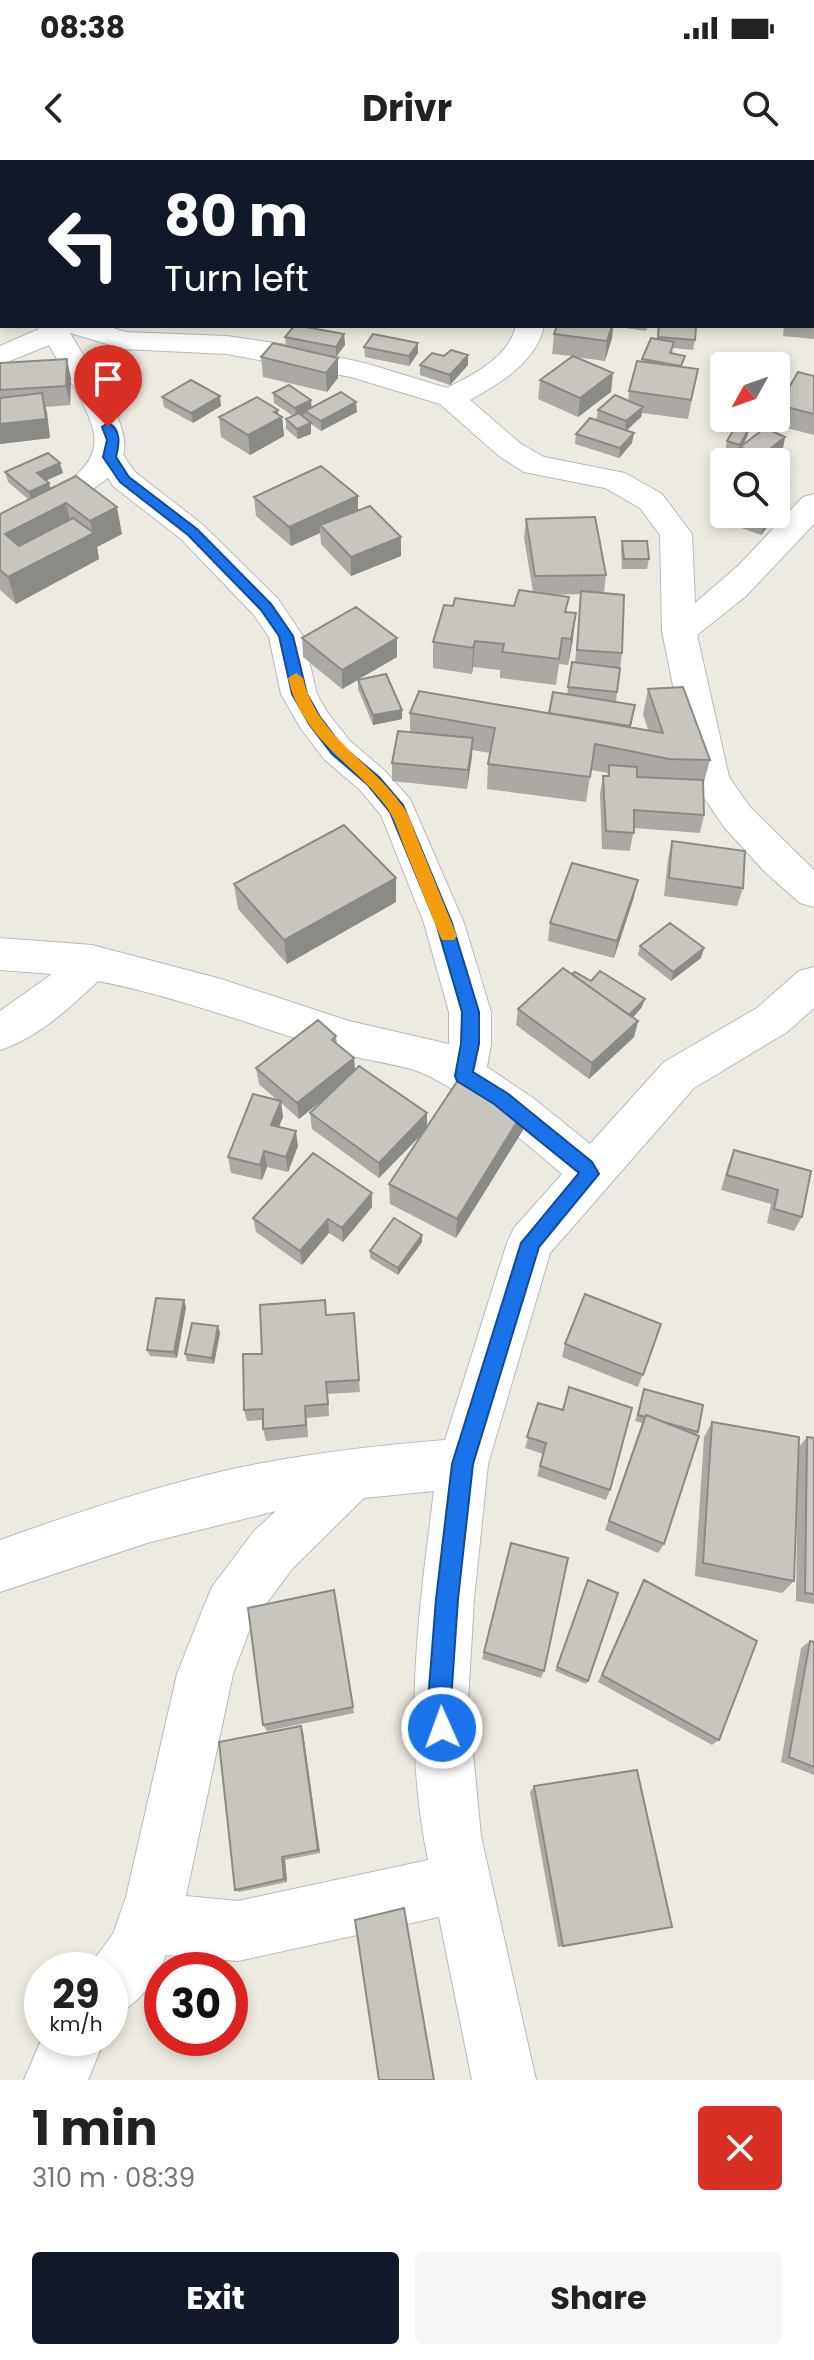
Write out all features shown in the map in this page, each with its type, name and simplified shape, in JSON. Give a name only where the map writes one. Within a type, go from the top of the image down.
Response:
[{"type":"street","points":[[0,527],[93,479],[109,457],[113,440],[61,328]]},
{"type":"street","points":[[0,356],[61,328],[124,340],[240,340],[358,370],[450,398],[510,450],[535,465],[614,480],[651,501],[676,534],[679,631],[711,780],[737,817],[779,862],[814,892]]},
{"type":"street","points":[[240,340],[281,328]]},
{"type":"street","points":[[450,398],[483,381],[513,359],[530,333],[530,328]]},
{"type":"street","points":[[109,457],[124,479],[192,532],[266,607],[286,636],[299,694],[314,720],[337,750],[373,781],[397,809],[444,923],[470,1012],[470,1044],[464,1076]]},
{"type":"street","points":[[679,631],[736,588],[814,504]]},
{"type":"street","points":[[0,954],[42,954],[92,961],[441,1062],[500,1098],[586,1167],[589,1174]]},
{"type":"street","points":[[0,1033],[55,996],[92,961]]},
{"type":"street","points":[[504,2080],[452,1836],[440,1701],[447,1599],[463,1464],[530,1243],[679,1075],[772,1020],[814,983]]},
{"type":"street","points":[[0,1566],[72,1540],[199,1502],[354,1473],[463,1464]]},
{"type":"street","points":[[128,1963],[136,1953],[156,1897],[205,1674],[231,1606],[273,1550],[354,1473]]},
{"type":"street","points":[[147,1923],[238,1931],[461,1883]]},
{"type":"street","points":[[56,2080],[66,2056]]},
{"type":"building","points":[[292,328],[344,334],[336,347],[285,337]]},
{"type":"building","points":[[556,328],[611,328],[607,341],[554,334]]},
{"type":"building","points":[[659,328],[696,328],[695,340],[658,337]]},
{"type":"building","points":[[373,334],[418,343],[409,356],[364,347]]},
{"type":"building","points":[[651,338],[674,342],[670,353],[685,356],[681,366],[642,359]]},
{"type":"building","points":[[273,343],[338,358],[326,373],[261,357]]},
{"type":"building","points":[[451,350],[468,355],[450,375],[420,365],[432,353],[444,356]]},
{"type":"building","points":[[573,356],[613,373],[580,398],[540,380]]},
{"type":"building","points":[[67,359],[66,386],[0,390],[0,363]]},
{"type":"building","points":[[637,361],[698,369],[691,400],[629,391]]},
{"type":"building","points":[[798,372],[814,376],[814,414],[790,408],[790,386]]},
{"type":"building","points":[[191,380],[220,396],[191,413],[162,397]]},
{"type":"building","points":[[289,385],[311,400],[295,408],[273,393]]},
{"type":"building","points":[[341,392],[356,402],[321,421],[305,411]]},
{"type":"building","points":[[42,393],[46,419],[0,424],[0,398]]},
{"type":"building","points":[[615,395],[643,407],[626,421],[598,410]]},
{"type":"building","points":[[257,397],[278,410],[274,412],[282,417],[248,435],[219,417]]},
{"type":"building","points":[[299,413],[311,423],[297,429],[286,419]]},
{"type":"building","points":[[590,418],[634,433],[620,448],[576,434]]},
{"type":"building","points":[[732,432],[747,432],[740,445],[727,441]]},
{"type":"building","points":[[760,432],[774,432],[785,437],[771,448],[740,447]]},
{"type":"building","points":[[48,453],[60,463],[37,473],[49,483],[29,492],[5,472]]},
{"type":"building","points":[[321,466],[358,496],[289,527],[254,497]]},
{"type":"building","points":[[76,476],[117,507],[90,521],[66,503],[5,534],[19,546],[73,518],[94,533],[8,577],[0,570],[0,514]]},
{"type":"building","points":[[370,506],[401,537],[351,557],[320,525]]},
{"type":"building","points":[[595,517],[606,575],[535,576],[526,519]]},
{"type":"building","points":[[622,541],[647,541],[649,559],[624,559]]},
{"type":"building","points":[[519,590],[569,597],[565,612],[576,613],[571,639],[562,638],[559,659],[502,652],[504,644],[475,641],[473,648],[433,642],[444,605],[453,606],[455,598],[514,606]]},
{"type":"building","points":[[581,591],[624,595],[622,653],[577,650]]},
{"type":"building","points":[[356,607],[397,638],[342,670],[302,638]]},
{"type":"building","points":[[572,662],[620,668],[617,692],[568,687]]},
{"type":"building","points":[[386,674],[402,710],[373,715],[358,680]]},
{"type":"building","points":[[683,687],[710,760],[669,759],[595,744],[590,777],[488,764],[495,728],[410,713],[419,691],[663,733],[648,689]]},
{"type":"building","points":[[553,692],[635,705],[630,726],[549,713]]},
{"type":"building","points":[[398,731],[473,738],[468,770],[392,763]]},
{"type":"building","points":[[609,765],[637,767],[637,777],[703,780],[704,815],[634,810],[634,833],[606,831],[603,776],[609,776]]},
{"type":"building","points":[[344,825],[396,878],[284,940],[234,884]]},
{"type":"building","points":[[672,841],[745,851],[743,888],[669,878]]},
{"type":"building","points":[[572,863],[638,880],[617,941],[550,923]]},
{"type":"building","points":[[670,923],[704,948],[673,972],[640,946]]},
{"type":"building","points":[[563,968],[638,1021],[592,1063],[518,1009]]},
{"type":"building","points":[[600,971],[645,999],[629,1015],[572,974],[575,972],[591,981]]},
{"type":"building","points":[[318,1020],[336,1036],[332,1040],[354,1058],[297,1103],[256,1068]]},
{"type":"building","points":[[359,1066],[427,1113],[379,1163],[310,1113]]},
{"type":"building","points":[[460,1077],[525,1109],[457,1219],[389,1184]]},
{"type":"building","points":[[253,1094],[281,1101],[271,1125],[296,1131],[286,1157],[264,1151],[260,1165],[228,1157]]},
{"type":"building","points":[[734,1150],[811,1171],[802,1217],[774,1209],[778,1190],[727,1175]]},
{"type":"building","points":[[313,1153],[372,1193],[342,1228],[328,1219],[300,1251],[253,1218]]},
{"type":"building","points":[[394,1218],[422,1235],[398,1268],[370,1251]]},
{"type":"building","points":[[585,1294],[661,1324],[643,1375],[565,1344]]},
{"type":"building","points":[[156,1298],[184,1300],[174,1352],[147,1350]]},
{"type":"building","points":[[325,1300],[326,1315],[354,1313],[359,1380],[326,1382],[328,1404],[305,1406],[306,1425],[263,1429],[263,1409],[244,1410],[243,1354],[262,1354],[260,1305]]},
{"type":"building","points":[[192,1323],[218,1326],[212,1358],[185,1354]]},
{"type":"building","points":[[569,1387],[632,1408],[610,1490],[540,1466],[546,1443],[527,1437],[538,1403],[563,1410]]},
{"type":"building","points":[[644,1389],[703,1405],[698,1432],[638,1415]]},
{"type":"building","points":[[646,1415],[699,1436],[664,1544],[609,1521]]},
{"type":"building","points":[[712,1422],[799,1437],[794,1581],[703,1563]]},
{"type":"building","points":[[807,1437],[814,1438],[814,1594],[805,1593]]},
{"type":"building","points":[[511,1543],[568,1558],[544,1671],[484,1652]]},
{"type":"building","points":[[588,1580],[618,1593],[588,1681],[557,1667]]},
{"type":"building","points":[[644,1580],[757,1641],[719,1740],[602,1675]]},
{"type":"building","points":[[334,1590],[353,1707],[263,1725],[248,1608]]},
{"type":"building","points":[[810,1641],[814,1642],[814,1767],[789,1757]]},
{"type":"building","points":[[301,1726],[318,1850],[282,1857],[284,1879],[235,1890],[219,1742]]},
{"type":"building","points":[[637,1770],[672,1927],[563,1946],[534,1786]]},
{"type":"building","points":[[404,1908],[434,2080],[379,2080],[355,1920]]},
{"type":"slow traffic","points":[[296,678],[299,694],[337,750],[373,781],[397,809],[448,936]]},
{"type":"route","points":[[108,427],[113,440],[109,457],[124,479],[192,532],[266,607],[286,636],[299,694],[314,720],[337,750],[373,781],[397,809],[457,959],[470,1012],[470,1044],[464,1076],[500,1098],[586,1167],[589,1174],[530,1243],[463,1464],[447,1599],[440,1701],[442,1728]]}]
